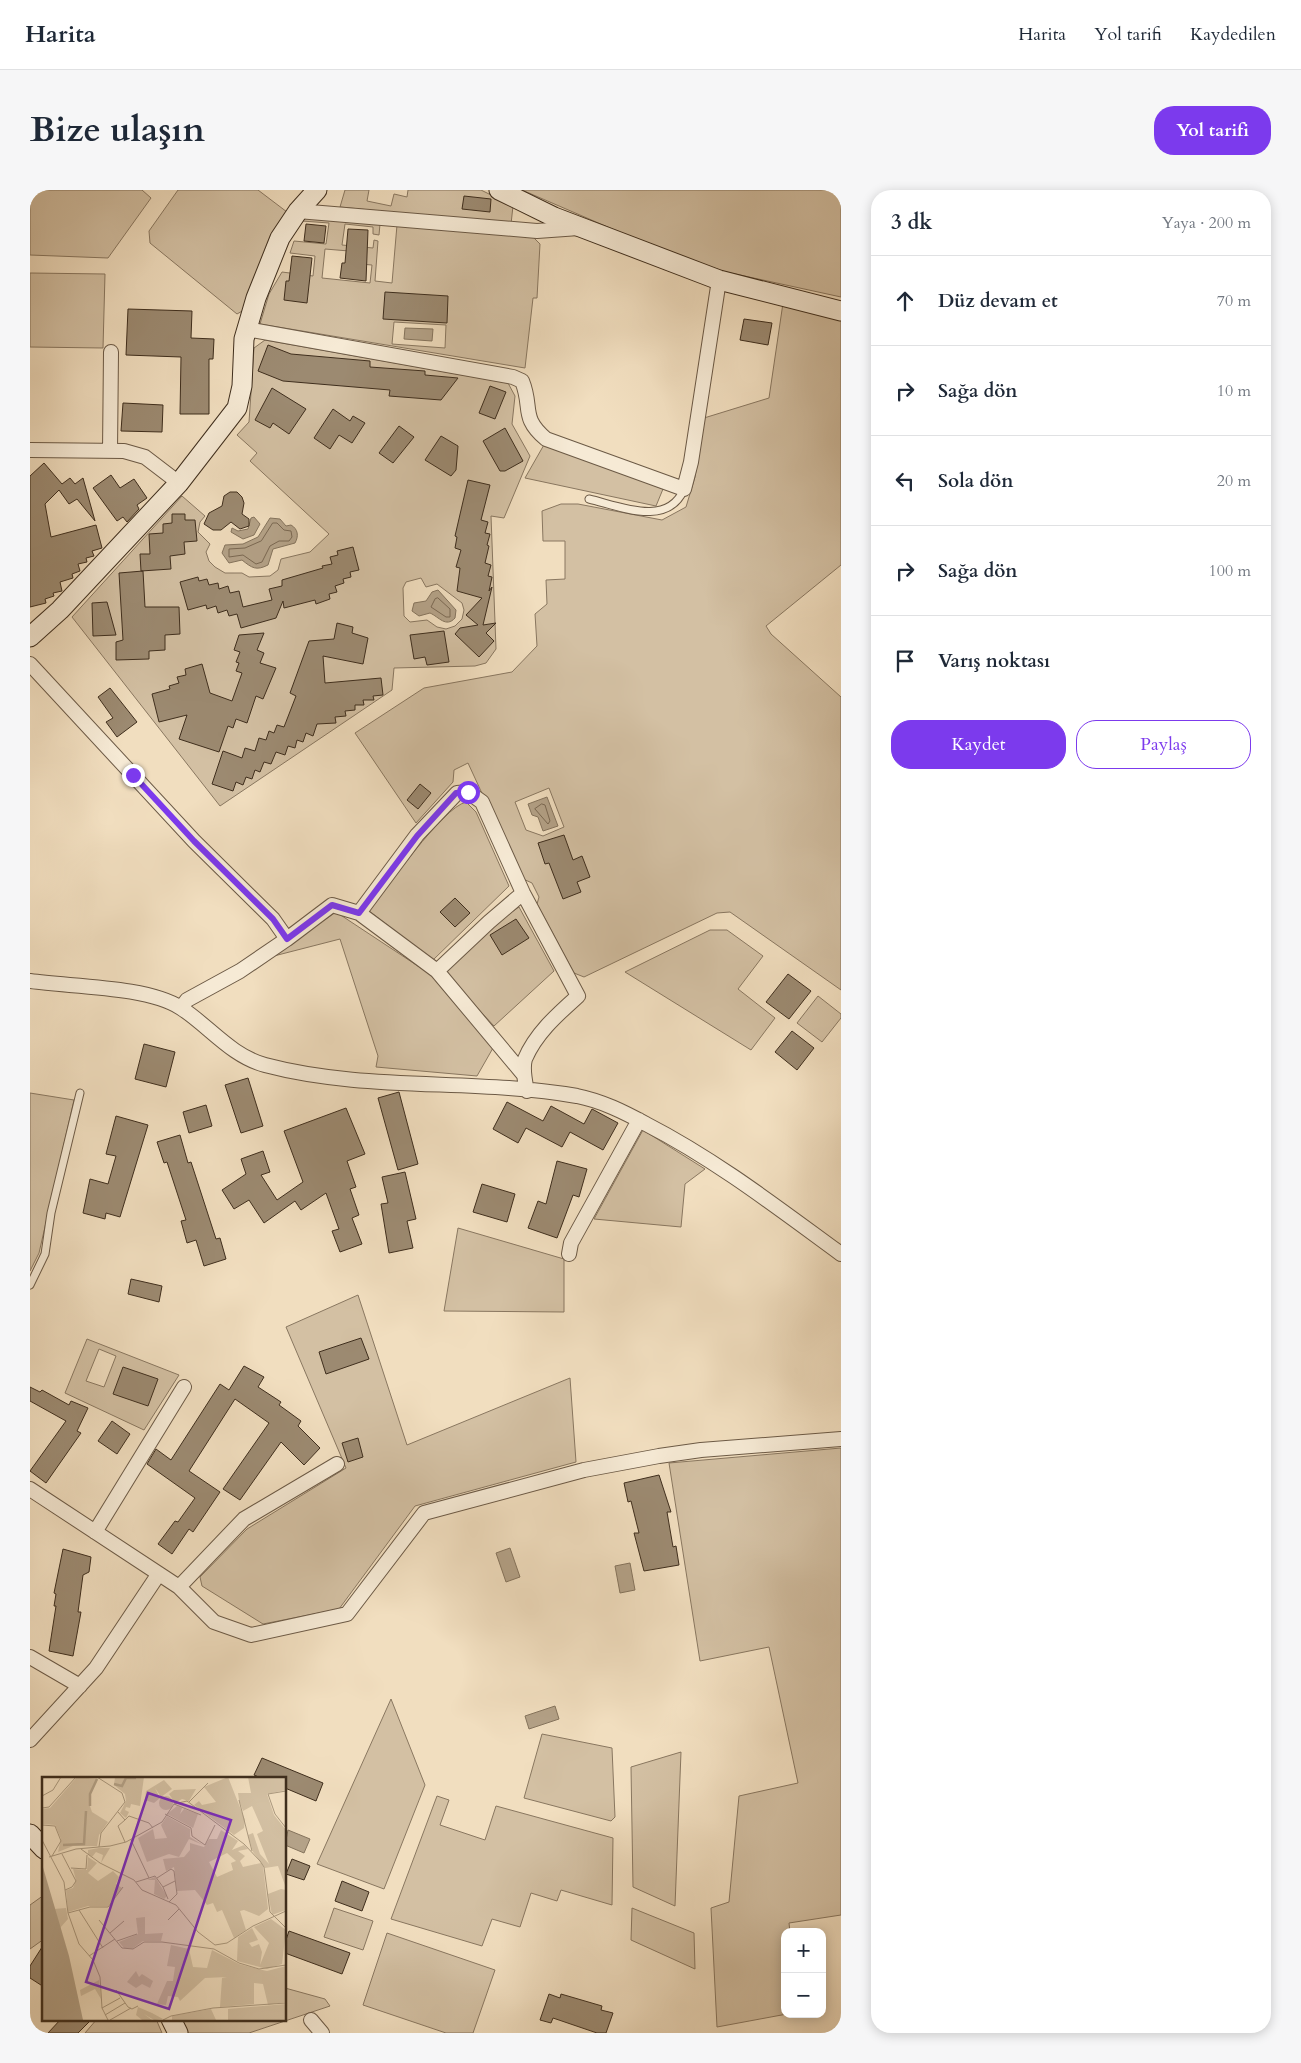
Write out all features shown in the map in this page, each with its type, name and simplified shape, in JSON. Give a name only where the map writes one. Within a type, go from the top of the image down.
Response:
[{"type":"street","points":[[30,637],[60,610],[179,483],[237,408],[242,386],[246,329],[280,238],[298,211],[317,190]]},
{"type":"street","points":[[499,190],[581,228],[719,280],[841,310]]},
{"type":"street","points":[[298,211],[537,231],[581,228]]},
{"type":"street","points":[[246,329],[513,377],[522,381],[526,390],[527,412],[533,428],[546,439],[684,489],[691,462],[719,280]]},
{"type":"street","points":[[110,451],[111,352]]},
{"type":"street","points":[[30,450],[110,451],[145,457],[179,483]]},
{"type":"street","points":[[30,664],[194,841],[273,919],[287,939]]},
{"type":"street","points":[[359,913],[417,836],[456,793],[468,792],[482,802],[523,893],[578,996],[547,1024],[525,1060],[526,1091]]},
{"type":"street","points":[[437,971],[523,893]]},
{"type":"street","points":[[181,1008],[188,1000],[240,971],[287,939],[332,905],[359,913],[437,971],[524,1075]]},
{"type":"street","points":[[30,981],[153,995],[181,1008],[224,1044],[262,1065],[352,1079],[526,1091],[577,1096],[602,1102],[677,1140],[841,1254]]},
{"type":"street","points":[[569,1254],[571,1243],[639,1120]]},
{"type":"street","points":[[95,1532],[184,1387]]},
{"type":"street","points":[[30,1489],[158,1575],[179,1587],[214,1622],[251,1635],[347,1614],[424,1513],[584,1470],[659,1456],[700,1450],[841,1439]]},
{"type":"street","points":[[179,1587],[244,1519],[337,1464]]},
{"type":"street","points":[[30,1740],[96,1668],[158,1575]]},
{"type":"street","points":[[30,1656],[80,1686]]},
{"type":"street","points":[[30,1834],[42,1848]]},
{"type":"street","points":[[172,2020],[178,2033]]},
{"type":"street","points":[[311,2020],[322,2033]]},
{"type":"lane","points":[[589,499],[638,510],[659,512],[673,507],[679,501],[684,489]]},
{"type":"lane","points":[[30,1285],[45,1254],[51,1213],[80,1093]]},
{"type":"shaded area","points":[[30,190],[142,190],[151,198],[108,258],[30,255]]},
{"type":"shaded area","points":[[178,190],[258,190],[287,212],[244,310],[237,314],[150,243],[149,231]]},
{"type":"shaded area","points":[[345,190],[369,190],[367,201],[391,206],[394,194],[407,197],[408,190],[481,190],[513,206],[511,224],[340,207]]},
{"type":"shaded area","points":[[522,190],[841,190],[841,297],[726,272],[661,250]]},
{"type":"shaded area","points":[[303,217],[380,224],[379,235],[373,234],[373,227],[345,224],[342,245],[373,248],[374,240],[378,241],[375,281],[392,283],[397,225],[532,236],[540,244],[537,298],[533,298],[525,368],[260,324],[269,294],[282,272],[313,276],[315,256],[290,253],[294,241],[326,244],[329,223],[302,221]],"holes":[[[325,249],[349,251],[348,263],[372,265],[370,283],[322,278]],[[394,322],[446,325],[445,348],[392,344]]]},
{"type":"shaded area","points":[[30,273],[105,274],[103,348],[30,347]]},
{"type":"shaded area","points":[[783,303],[841,317],[841,565],[766,626],[771,634],[841,697],[841,990],[730,912],[717,913],[584,977],[574,973],[537,904],[539,897],[532,883],[521,878],[468,763],[454,770],[453,782],[416,823],[355,733],[424,688],[512,672],[537,646],[535,614],[547,604],[546,580],[565,579],[565,541],[543,541],[542,511],[561,504],[578,504],[662,520],[686,507],[695,477],[704,418],[769,398]],"holes":[[[549,788],[564,827],[543,836],[526,830],[515,802]]]},
{"type":"shaded area","points":[[265,340],[508,383],[515,396],[512,424],[530,456],[504,518],[491,516],[496,649],[486,663],[475,666],[394,668],[392,690],[220,806],[72,617],[182,496],[205,516],[200,522],[198,532],[210,544],[206,552],[209,561],[225,573],[242,573],[249,577],[270,576],[278,570],[281,559],[310,552],[329,534],[250,461],[257,453],[237,435],[249,422],[254,348]],"holes":[[[421,578],[426,587],[437,584],[462,603],[464,610],[462,619],[455,626],[446,629],[437,627],[427,620],[410,622],[404,616],[403,588],[406,582]]]},
{"type":"shaded area","points":[[545,443],[663,489],[656,506],[525,478]]},
{"type":"shaded area","points":[[466,802],[476,812],[509,886],[433,960],[369,911],[401,868],[443,818],[456,807]]},
{"type":"shaded area","points":[[519,907],[554,971],[494,1026],[445,973],[491,926]]},
{"type":"shaded area","points":[[336,912],[430,974],[493,1048],[477,1076],[376,1067],[378,1056],[340,939],[270,957]]},
{"type":"shaded area","points":[[710,930],[727,930],[763,956],[738,989],[775,1018],[751,1050],[625,972]]},
{"type":"shaded area","points":[[818,996],[841,1014],[841,1018],[822,1042],[797,1023]]},
{"type":"shaded area","points":[[30,1093],[74,1100],[39,1253],[30,1271]]},
{"type":"shaded area","points":[[643,1130],[705,1169],[685,1184],[681,1227],[594,1219]]},
{"type":"shaded area","points":[[458,1228],[564,1259],[564,1312],[444,1311]]},
{"type":"shaded area","points":[[358,1295],[407,1445],[570,1378],[576,1462],[415,1506],[339,1609],[263,1624],[202,1586],[200,1577],[247,1529],[346,1468],[286,1327]]},
{"type":"shaded area","points":[[87,1339],[179,1375],[144,1430],[65,1393]],"holes":[[[99,1349],[116,1356],[104,1387],[86,1381]]]},
{"type":"shaded area","points":[[841,1448],[841,1915],[789,1923],[790,1928],[781,1928],[781,2015],[717,2027],[711,1908],[729,1902],[739,1796],[798,1783],[769,1647],[700,1661],[669,1463]]},
{"type":"shaded area","points":[[391,1699],[425,1785],[384,1889],[317,1864]]},
{"type":"shaded area","points":[[542,1734],[612,1748],[615,1817],[611,1821],[524,1798]]},
{"type":"shaded area","points":[[681,1752],[675,1906],[633,1887],[631,1767]]},
{"type":"shaded area","points":[[437,1796],[449,1800],[440,1825],[485,1840],[496,1806],[613,1838],[612,1905],[561,1890],[557,1901],[531,1893],[520,1927],[492,1919],[482,1946],[391,1919]]},
{"type":"shaded area","points":[[42,1896],[42,1940],[30,1949],[30,1905]]},
{"type":"shaded area","points":[[334,1908],[373,1921],[363,1950],[324,1937]]},
{"type":"shaded area","points":[[632,1908],[694,1933],[695,1969],[631,1940]]},
{"type":"shaded area","points":[[387,1933],[495,1970],[473,2033],[446,2033],[363,2005]]},
{"type":"shaded area","points":[[286,1988],[325,1999],[330,2006],[249,2033],[188,2033],[182,2020],[286,2020]]},
{"type":"shaded area","points":[[96,2020],[156,2020],[162,2033],[85,2033]]},
{"type":"water","points":[[405,328],[433,329],[432,341],[404,339]]},
{"type":"water","points":[[254,517],[260,524],[254,535],[243,539],[231,532],[232,528],[238,531],[248,529],[251,518]]},
{"type":"water","points":[[270,518],[280,519],[286,526],[291,525],[295,529],[297,538],[295,543],[273,549],[268,565],[264,567],[254,568],[242,560],[229,563],[222,553],[225,545],[243,544],[258,537]]},
{"type":"water","points":[[438,590],[456,610],[455,618],[452,621],[442,621],[430,613],[419,616],[412,611],[414,603],[426,601],[432,592]]},
{"type":"water","points":[[547,797],[558,826],[543,831],[538,817],[532,815],[528,804]]},
{"type":"water","points":[[510,1548],[520,1577],[506,1582],[496,1553]]},
{"type":"water","points":[[630,1563],[635,1590],[620,1593],[615,1566]]},
{"type":"water","points":[[555,1706],[559,1719],[529,1729],[525,1716]]},
{"type":"water","points":[[288,1830],[310,1839],[304,1853],[286,1845]]},
{"type":"building","points":[[464,196],[491,199],[490,212],[462,209]]},
{"type":"building","points":[[306,224],[326,226],[324,243],[304,241]]},
{"type":"building","points":[[348,229],[368,230],[366,281],[340,278],[342,263],[345,263]]},
{"type":"building","points":[[292,256],[312,258],[307,303],[284,300],[286,281],[289,281]]},
{"type":"building","points":[[385,292],[448,296],[447,323],[383,319]]},
{"type":"building","points":[[128,309],[192,311],[191,338],[214,339],[213,359],[209,359],[209,414],[180,414],[181,357],[126,355]]},
{"type":"building","points":[[744,319],[772,323],[768,345],[740,340]]},
{"type":"building","points":[[268,345],[291,354],[370,361],[370,367],[425,371],[425,375],[458,378],[441,400],[389,396],[390,390],[283,381],[258,371]]},
{"type":"building","points":[[490,386],[506,392],[495,419],[479,413]]},
{"type":"building","points":[[272,388],[306,409],[289,434],[273,423],[270,428],[255,420]]},
{"type":"building","points":[[123,403],[163,405],[162,432],[121,431]]},
{"type":"building","points":[[333,409],[350,421],[353,416],[365,423],[352,443],[339,435],[330,449],[314,438]]},
{"type":"building","points":[[399,426],[414,437],[393,463],[379,453]]},
{"type":"building","points":[[505,428],[523,461],[505,471],[500,471],[483,441]]},
{"type":"building","points":[[441,436],[458,446],[456,470],[451,476],[425,460]]},
{"type":"building","points":[[44,463],[62,484],[70,478],[75,484],[83,478],[95,521],[77,499],[69,504],[59,490],[45,504],[51,537],[96,525],[102,548],[92,551],[94,556],[86,558],[87,562],[78,564],[80,571],[72,574],[73,578],[60,582],[62,591],[53,593],[54,596],[45,599],[46,603],[30,607],[30,476]]},
{"type":"building","points":[[111,475],[120,488],[134,479],[147,498],[137,505],[139,509],[127,522],[123,517],[117,521],[93,488]]},
{"type":"building","points":[[468,480],[490,485],[481,520],[488,522],[485,533],[490,534],[485,563],[491,565],[488,576],[492,577],[489,591],[492,587],[483,625],[496,623],[486,633],[494,641],[479,657],[455,634],[460,628],[478,625],[466,615],[482,598],[457,591],[460,568],[456,567],[461,550],[455,548],[457,537],[455,536]]},
{"type":"building","points":[[230,492],[237,492],[242,497],[244,503],[242,514],[249,519],[249,526],[240,529],[231,522],[221,530],[213,530],[204,524],[209,513],[222,506],[224,496]]},
{"type":"building","points":[[172,514],[185,514],[185,520],[195,520],[197,541],[184,542],[185,554],[170,556],[171,569],[141,571],[140,554],[150,554],[149,534],[163,533],[163,524],[172,523]]},
{"type":"building","points":[[353,547],[359,570],[350,572],[351,577],[343,579],[344,583],[335,586],[337,592],[329,594],[330,599],[316,604],[315,600],[284,608],[283,601],[276,618],[241,628],[237,614],[229,616],[227,610],[218,613],[216,606],[207,609],[206,605],[188,610],[180,582],[198,577],[199,581],[207,579],[209,585],[218,583],[219,589],[228,586],[230,593],[239,591],[243,607],[272,600],[269,589],[282,586],[282,580],[332,564],[330,557],[338,555],[337,551]]},
{"type":"building","points":[[143,571],[145,607],[179,607],[180,634],[165,635],[165,650],[149,651],[149,659],[116,660],[116,642],[123,640],[119,573]]},
{"type":"building","points":[[107,602],[116,635],[93,636],[92,603]]},
{"type":"building","points":[[337,623],[353,627],[352,633],[368,638],[363,664],[323,656],[325,683],[381,678],[383,695],[373,696],[374,700],[363,700],[364,705],[355,705],[355,710],[345,711],[346,716],[335,717],[336,723],[317,724],[313,736],[306,733],[303,742],[297,740],[295,748],[288,746],[285,755],[276,752],[271,764],[264,762],[260,772],[255,770],[252,779],[246,777],[243,785],[236,782],[233,791],[212,784],[223,751],[242,758],[245,748],[255,751],[259,738],[266,740],[269,731],[274,733],[277,725],[284,727],[296,696],[290,693],[309,641],[334,639]]},
{"type":"building","points":[[444,631],[449,662],[427,665],[425,657],[414,659],[410,635]]},
{"type":"building","points":[[264,633],[257,650],[264,653],[260,663],[276,668],[263,699],[256,696],[247,723],[236,719],[233,728],[228,726],[219,752],[179,739],[187,715],[159,722],[152,694],[170,689],[169,686],[179,683],[177,677],[186,675],[185,669],[202,664],[210,693],[232,701],[242,673],[236,671],[239,663],[236,662],[240,652],[234,650],[239,635]]},
{"type":"building","points":[[110,688],[137,722],[117,737],[106,722],[113,718],[98,697]]},
{"type":"building","points":[[420,784],[431,793],[418,809],[407,800]]},
{"type":"building","points":[[564,835],[573,860],[582,856],[590,877],[577,882],[581,892],[563,899],[549,863],[545,864],[538,843]]},
{"type":"building","points":[[455,898],[470,913],[455,927],[440,912]]},
{"type":"building","points":[[516,919],[529,938],[502,955],[490,935]]},
{"type":"building","points":[[788,974],[811,991],[789,1019],[766,1002]]},
{"type":"building","points":[[792,1031],[814,1048],[797,1070],[775,1052]]},
{"type":"building","points":[[144,1044],[175,1052],[166,1087],[135,1079]]},
{"type":"building","points":[[248,1078],[263,1126],[241,1133],[225,1085]]},
{"type":"building","points":[[399,1092],[418,1164],[398,1170],[378,1098]]},
{"type":"building","points":[[507,1102],[543,1121],[551,1106],[584,1124],[592,1109],[618,1123],[603,1150],[570,1132],[562,1147],[526,1128],[518,1143],[493,1129]]},
{"type":"building","points":[[206,1105],[212,1126],[189,1133],[183,1112]]},
{"type":"building","points":[[346,1108],[365,1154],[347,1161],[356,1187],[350,1189],[359,1215],[352,1218],[362,1244],[340,1252],[332,1231],[339,1229],[326,1193],[301,1210],[295,1201],[264,1223],[249,1200],[234,1209],[222,1190],[246,1174],[241,1159],[263,1151],[270,1172],[261,1175],[277,1200],[303,1182],[284,1131]]},
{"type":"building","points":[[116,1116],[148,1125],[120,1217],[106,1213],[105,1219],[83,1213],[90,1179],[108,1184],[116,1156],[106,1154]]},
{"type":"building","points":[[180,1135],[188,1163],[191,1162],[216,1239],[220,1238],[226,1259],[204,1266],[196,1240],[187,1243],[181,1221],[186,1220],[167,1162],[164,1163],[157,1142]]},
{"type":"building","points":[[557,1161],[587,1169],[579,1197],[573,1195],[557,1238],[528,1228],[538,1201],[546,1204]]},
{"type":"building","points":[[405,1172],[416,1219],[407,1221],[413,1248],[389,1253],[381,1204],[388,1203],[382,1177]]},
{"type":"building","points":[[482,1184],[515,1194],[507,1222],[473,1212]]},
{"type":"building","points":[[131,1279],[162,1286],[159,1302],[128,1294]]},
{"type":"building","points":[[361,1338],[369,1359],[326,1374],[319,1352]]},
{"type":"building","points":[[244,1366],[264,1377],[258,1387],[281,1402],[279,1405],[301,1421],[298,1426],[320,1448],[304,1465],[281,1442],[240,1500],[223,1489],[269,1423],[235,1399],[189,1471],[220,1492],[193,1532],[189,1529],[172,1554],[158,1544],[175,1521],[178,1522],[195,1498],[147,1464],[156,1449],[171,1460],[220,1384],[229,1390]]},
{"type":"building","points":[[123,1367],[158,1379],[148,1406],[113,1394]]},
{"type":"building","points":[[30,1387],[40,1392],[42,1390],[69,1405],[71,1401],[88,1408],[77,1431],[81,1433],[46,1483],[30,1471],[66,1421],[30,1401]]},
{"type":"building","points":[[112,1421],[130,1434],[117,1454],[98,1441]]},
{"type":"building","points":[[358,1438],[363,1457],[348,1462],[342,1443]]},
{"type":"building","points":[[659,1475],[671,1512],[667,1512],[673,1547],[676,1546],[679,1565],[644,1571],[634,1533],[639,1533],[631,1501],[628,1502],[624,1483]]},
{"type":"building","points":[[63,1549],[91,1557],[89,1572],[83,1575],[78,1612],[81,1612],[73,1656],[49,1651],[56,1606],[54,1606],[56,1594],[54,1593]]},
{"type":"building","points":[[262,1758],[323,1783],[316,1801],[286,1788],[286,1777],[259,1777],[254,1775]]},
{"type":"building","points":[[292,1859],[310,1866],[304,1880],[286,1874]]},
{"type":"building","points":[[342,1881],[369,1892],[362,1911],[335,1901]]},
{"type":"building","points":[[289,1931],[350,1953],[342,1974],[286,1953],[286,1940]]},
{"type":"building","points":[[42,1947],[42,1986],[30,1978],[30,1966]]},
{"type":"building","points":[[549,1994],[560,1998],[561,1994],[602,2006],[601,2010],[613,2013],[606,2033],[597,2033],[553,2018],[551,2023],[540,2020]]},
{"type":"building","points":[[60,2020],[91,2020],[78,2033],[48,2033]]},
{"type":"route","points":[[133,775],[194,841],[273,919],[287,939],[332,905],[359,913],[417,836],[456,793],[468,792]]}]
